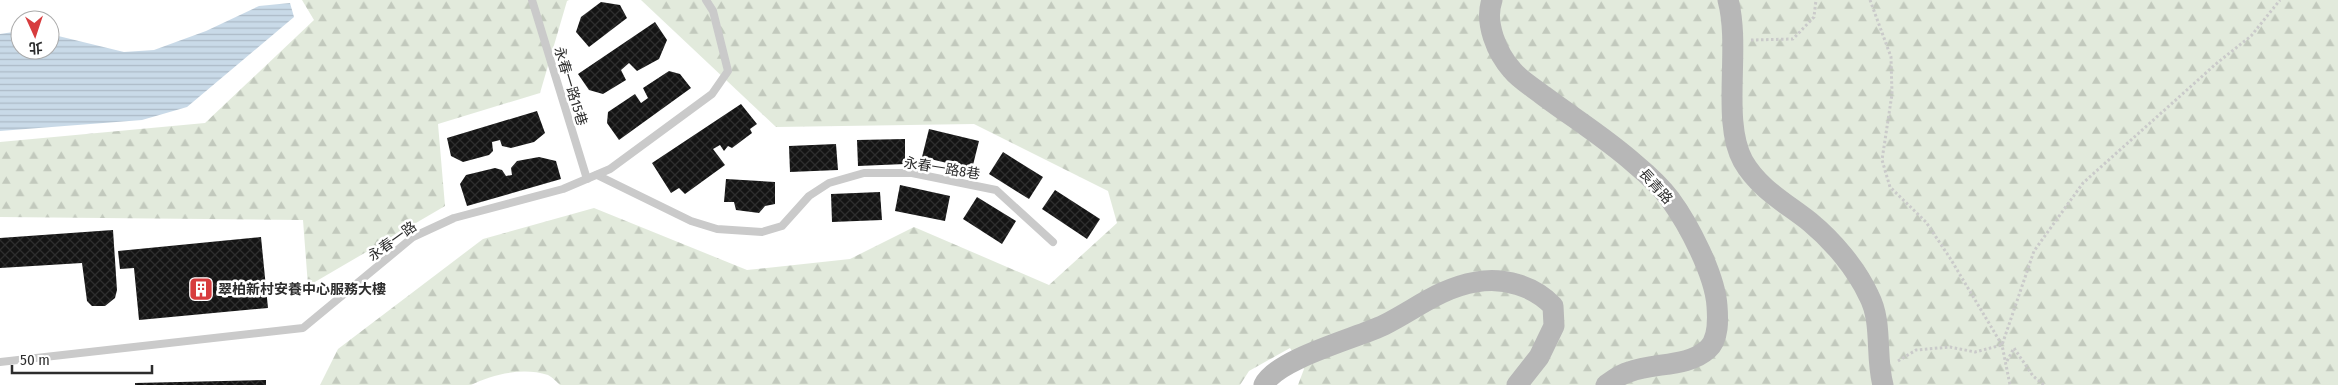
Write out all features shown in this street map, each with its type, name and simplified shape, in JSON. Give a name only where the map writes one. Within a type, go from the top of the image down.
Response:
[{"type":"street","name":"長青路","points":[[1492,0],[1490,19],[1493,38],[1512,71],[1561,109],[1593,130],[1636,165],[1670,199],[1709,271],[1716,295],[1717,318],[1715,338],[1709,348],[1698,356],[1679,362],[1628,372],[1606,385]]},
{"type":"street","points":[[1728,0],[1734,42],[1733,117],[1735,140],[1743,161],[1772,195],[1810,222],[1849,264],[1870,297],[1878,331],[1881,379]]},
{"type":"street","points":[[1264,385],[1280,369],[1301,357],[1316,353],[1342,340],[1382,326],[1441,292],[1478,282],[1506,282],[1530,288],[1553,306],[1554,326],[1540,357],[1517,385]]},
{"type":"lane","name":"永春一路15巷","points":[[532,0],[587,179]]},
{"type":"lane","name":"永春一路","points":[[0,362],[303,328],[413,237],[454,218],[563,189],[610,169],[644,146],[712,94],[728,71],[713,11],[706,0]]},
{"type":"lane","name":"永春一路8巷","points":[[597,175],[691,221],[717,229],[762,232],[782,226],[809,196],[829,183],[864,173],[912,174],[996,190],[1054,242]]},
{"type":"path","points":[[1734,42],[1792,39],[1814,17],[1816,0]]},
{"type":"path","points":[[1870,0],[1892,57],[1892,94],[1882,160],[1890,187],[1926,222],[1950,258],[2002,345],[2010,385]]},
{"type":"path","points":[[2002,345],[2034,251],[2083,183],[2251,36],[2280,0]]},
{"type":"path","points":[[1881,379],[1916,350],[1950,347],[1975,352],[2002,345]]},
{"type":"path","points":[[2006,361],[2014,348],[2033,376],[2044,385]]},
{"type":"green space","points":[[302,0],[569,0],[567,1],[540,93],[438,124],[445,206],[308,286],[303,220],[0,217],[0,142],[205,123],[314,20]]},
{"type":"green space","points":[[641,0],[2338,0],[2338,385],[1298,385],[1304,369],[1290,348],[1249,371],[1240,385],[560,385],[548,375],[518,372],[498,375],[471,385],[320,385],[338,349],[483,239],[594,208],[747,270],[850,259],[914,227],[1049,285],[1117,223],[1108,191],[974,124],[776,127]]},
{"type":"water","points":[[290,3],[294,17],[187,107],[142,120],[0,131],[0,34],[10,32],[10,60],[60,60],[60,36],[124,52],[154,50],[206,31],[259,6]]},
{"type":"building","points":[[601,2],[620,5],[627,18],[589,47],[576,32],[581,17]]},
{"type":"building","points":[[655,22],[667,40],[659,59],[637,71],[629,63],[621,70],[626,80],[603,94],[589,90],[578,74]]},
{"type":"building","points":[[669,71],[680,74],[691,88],[619,140],[607,123],[608,112],[635,94],[641,103],[648,98],[643,88]]},
{"type":"building","points":[[741,104],[757,124],[750,129],[752,133],[732,148],[728,146],[724,151],[720,145],[713,149],[725,165],[685,194],[679,188],[671,193],[652,163]]},
{"type":"building","points":[[537,111],[545,133],[534,142],[511,148],[502,146],[500,140],[492,142],[493,151],[489,155],[463,162],[451,156],[447,138]]},
{"type":"building","points":[[929,129],[979,141],[972,169],[922,157]]},
{"type":"building","points":[[905,139],[905,164],[858,166],[857,140]]},
{"type":"building","points":[[836,144],[838,170],[790,172],[789,146]]},
{"type":"building","points":[[1003,152],[1043,177],[1029,199],[989,174]]},
{"type":"building","points":[[539,157],[556,161],[561,179],[467,206],[460,184],[466,175],[495,168],[502,170],[506,176],[512,175],[511,168],[517,161]]},
{"type":"building","points":[[726,179],[775,182],[775,204],[765,206],[759,213],[736,210],[734,202],[724,202]]},
{"type":"building","points":[[900,185],[950,196],[945,221],[895,211]]},
{"type":"building","points":[[1055,190],[1100,219],[1087,239],[1042,209]]},
{"type":"building","points":[[880,192],[882,220],[832,222],[831,194]]},
{"type":"building","points":[[977,197],[1016,221],[1002,244],[963,219]]},
{"type":"building","points":[[113,230],[117,290],[115,298],[105,306],[92,306],[87,301],[82,263],[0,268],[0,238]]},
{"type":"building","name":"翠柏新村安養中心服務大樓","points":[[261,237],[268,308],[139,320],[134,268],[120,269],[118,251]]},
{"type":"building","points":[[266,380],[266,385],[135,385],[135,383]]},
{"type":"place","name":"翠柏新村安養中心服務大樓","points":[[201,289]]}]
